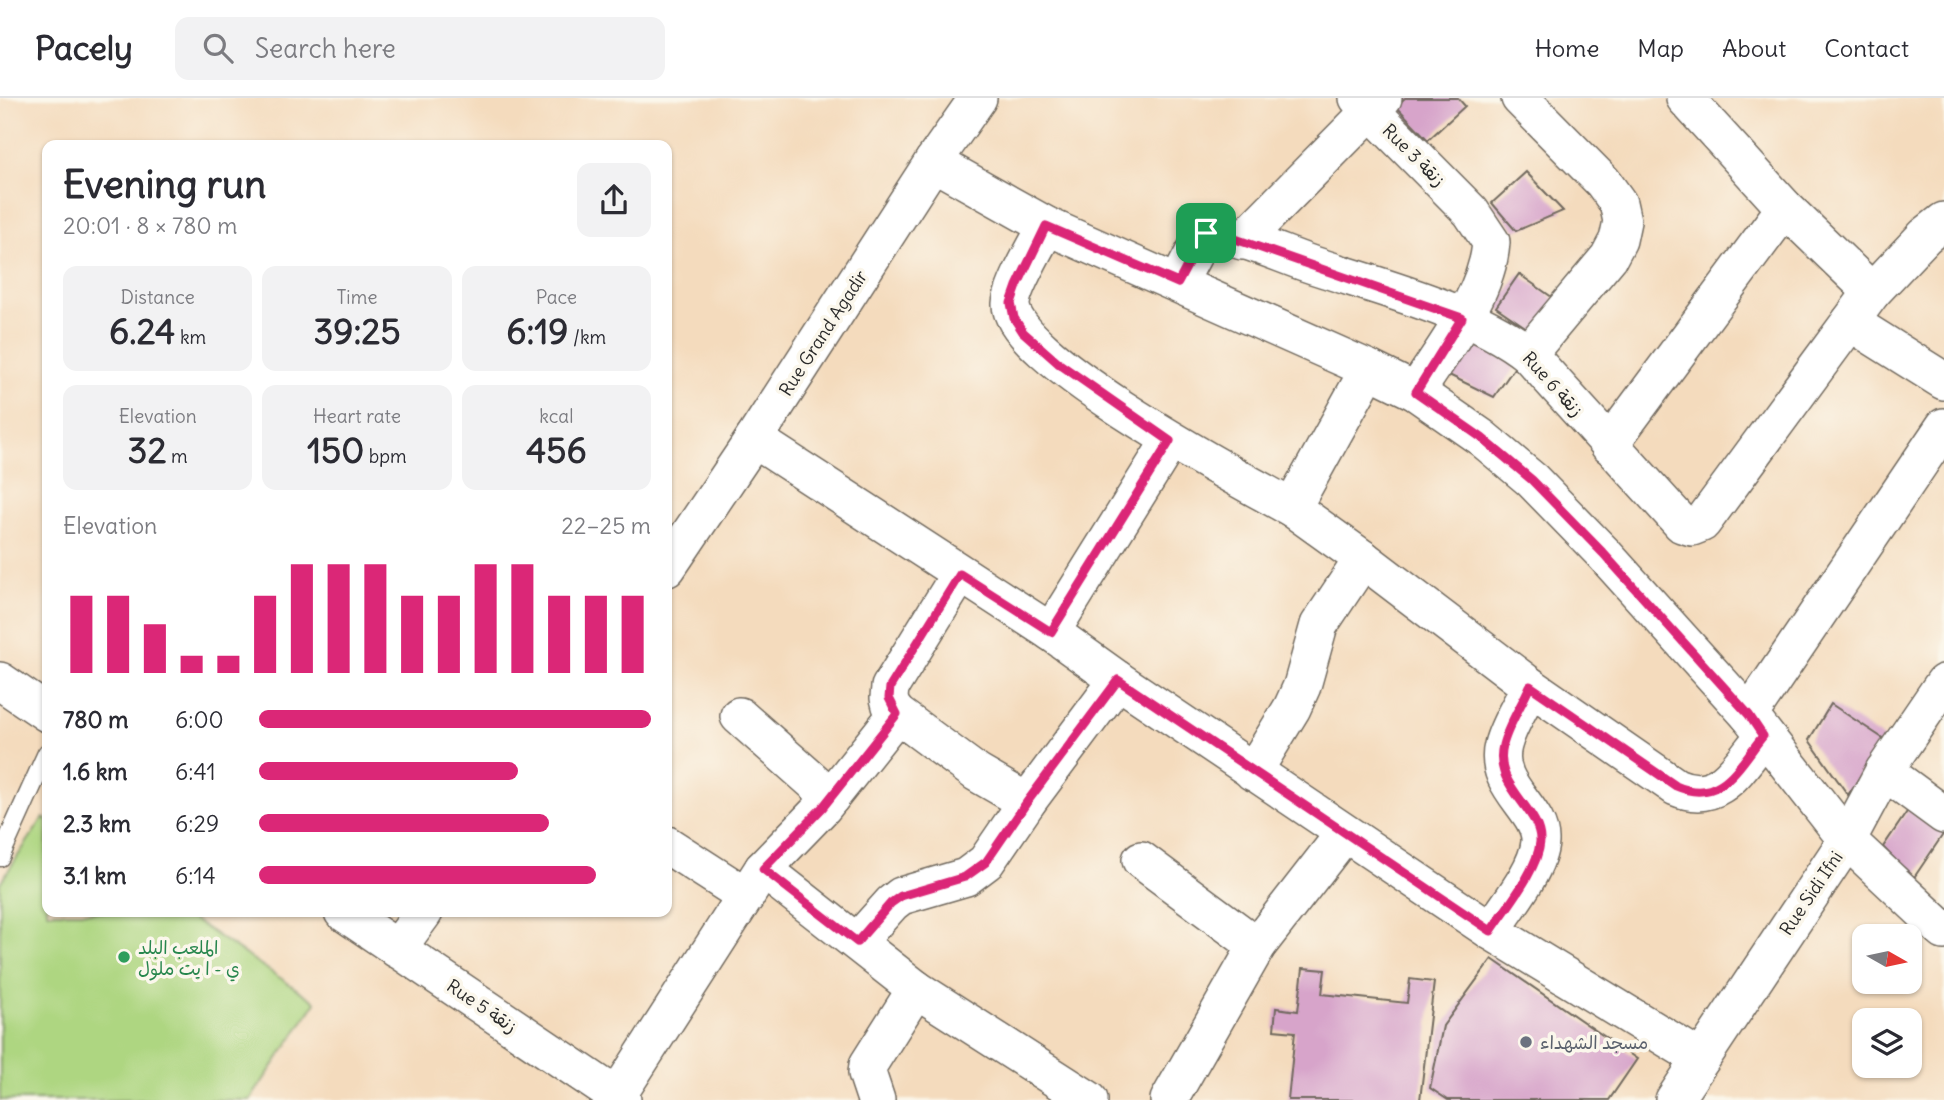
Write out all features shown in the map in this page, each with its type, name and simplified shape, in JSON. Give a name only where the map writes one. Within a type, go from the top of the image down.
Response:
[{"type":"street","name":"Rue Grand Agadir","points":[[672,561],[933,162],[978,98]]},
{"type":"street","points":[[1520,98],[1603,182],[1618,203],[1622,221],[1618,240],[1600,270],[1528,354]]},
{"type":"street","points":[[1685,98],[1785,208],[1872,292]]},
{"type":"street","points":[[1242,241],[1370,102]]},
{"type":"street","name":"Rue 3 زنقة","points":[[1370,102],[1471,212],[1490,238],[1491,248],[1478,291],[1462,318]]},
{"type":"street","points":[[933,162],[1046,226],[1370,369],[1416,392],[1482,438],[1532,480],[1603,553],[1756,726],[1847,840],[1944,931]]},
{"type":"street","points":[[1609,445],[1785,208]]},
{"type":"street","points":[[1944,221],[1925,236],[1872,292],[1850,322],[1944,381]]},
{"type":"street","points":[[1046,226],[1011,303],[1014,318],[1023,332],[1058,363],[1170,441],[1292,508],[1530,686],[1686,791],[1720,787],[1944,427]]},
{"type":"street","name":"Rue 6 زنقة","points":[[1178,283],[1206,233],[1218,233],[1462,318],[1508,339],[1528,354],[1682,524],[1692,527],[1702,523],[1850,322]]},
{"type":"street","points":[[1416,392],[1462,318]]},
{"type":"street","points":[[1292,508],[1370,369]]},
{"type":"street","points":[[754,439],[1051,632],[1344,834],[1491,931],[1701,1059]]},
{"type":"street","points":[[1051,632],[1170,441]]},
{"type":"street","points":[[1253,772],[1292,708],[1302,686],[1319,625],[1363,559]]},
{"type":"street","points":[[960,574],[890,687],[889,698],[897,714],[977,773],[1027,802]]},
{"type":"street","points":[[857,942],[891,903],[901,896],[965,877],[986,862],[1118,680]]},
{"type":"street","points":[[0,681],[42,710]]},
{"type":"street","name":"Rue Sidi Ifni","points":[[1674,1100],[1847,840],[1884,771],[1944,683]]},
{"type":"street","points":[[1491,931],[1536,860],[1540,842],[1539,832],[1509,784],[1502,766],[1503,745],[1530,686]]},
{"type":"street","points":[[619,1098],[755,883],[831,797],[897,714]]},
{"type":"street","points":[[740,716],[831,797]]},
{"type":"street","points":[[1884,771],[1944,816]]},
{"type":"street","points":[[1170,1100],[1257,946],[1344,834]]},
{"type":"street","points":[[672,847],[755,883],[857,942],[916,989],[1089,1100]]},
{"type":"street","points":[[1141,860],[1257,946]]},
{"type":"street","name":"Rue 5 زنقة","points":[[350,917],[619,1098]]},
{"type":"street","points":[[397,949],[420,917]]},
{"type":"street","points":[[876,1100],[867,1073],[868,1065],[916,989]]},
{"type":"lane","points":[[0,857],[42,764]]},
{"type":"green space","name":"الملعب البلد ي - ا يت ملول","points":[[42,820],[42,917],[189,917],[316,1002],[250,1100],[0,1100],[0,883]]},
{"type":"building","points":[[1405,98],[1458,98],[1465,106],[1428,140],[1396,106]]},
{"type":"building","points":[[1526,172],[1563,211],[1516,231],[1492,203]]},
{"type":"building","points":[[1519,274],[1556,300],[1534,333],[1496,307]]},
{"type":"building","points":[[1481,326],[1523,355],[1494,397],[1449,375]]},
{"type":"building","points":[[1831,704],[1884,739],[1848,795],[1809,740]]},
{"type":"building","points":[[1913,803],[1944,833],[1913,879],[1883,847]]},
{"type":"building","name":"مسجد الشهداء","points":[[1492,959],[1637,1059],[1609,1100],[1448,1100],[1430,1088],[1443,1026]]},
{"type":"building","points":[[1303,968],[1325,970],[1322,994],[1407,1003],[1410,979],[1434,982],[1420,1100],[1288,1100],[1295,1032],[1274,1030],[1276,1008],[1298,1011]]},
{"type":"place","name":"الملعب البلد ي - ا يت ملول","points":[[124,957]]},
{"type":"place","name":"مسجد الشهداء","points":[[1526,1042]]},
{"type":"route","points":[[1046,226],[1178,283],[1206,233],[1228,236],[1462,318],[1416,392],[1482,438],[1532,480],[1603,553],[1749,715],[1763,736],[1720,787],[1709,791],[1686,791],[1530,686],[1503,745],[1502,766],[1509,784],[1539,832],[1540,842],[1536,860],[1491,931],[1118,680],[986,862],[965,877],[901,896],[891,903],[857,942],[763,869],[823,807],[897,714],[891,706],[890,687],[960,574],[1051,632],[1170,441],[1058,363],[1023,332],[1014,318],[1011,303],[1046,226]]}]
